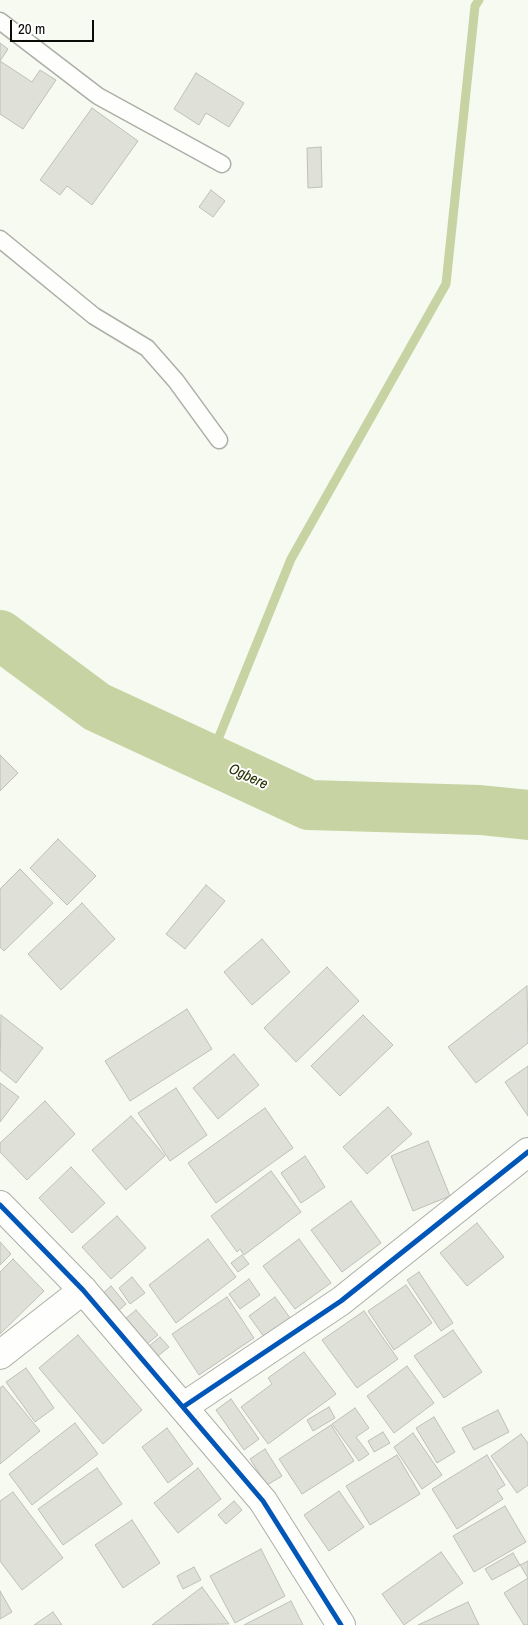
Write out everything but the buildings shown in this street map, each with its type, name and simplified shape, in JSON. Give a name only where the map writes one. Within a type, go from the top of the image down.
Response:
[{"type":"street","points":[[183,1407],[341,1301],[528,1152]]},
{"type":"street","points":[[0,1205],[83,1290],[263,1501],[341,1625]]},
{"type":"street","points":[[0,1355],[83,1290]]},
{"type":"lane","points":[[0,21],[98,96],[222,164]]},
{"type":"lane","points":[[0,239],[94,316],[147,348],[176,381],[219,440]]},
{"type":"waterway","points":[[210,759],[291,559],[446,284],[475,6],[479,0]]},
{"type":"waterway","name":"Ogbere","points":[[0,635],[97,707],[309,805],[480,810],[528,815]]},
{"type":"cycle path","points":[[183,1407],[341,1301],[528,1152]]},
{"type":"cycle path","points":[[0,1205],[83,1290],[263,1501],[341,1625]]}]
